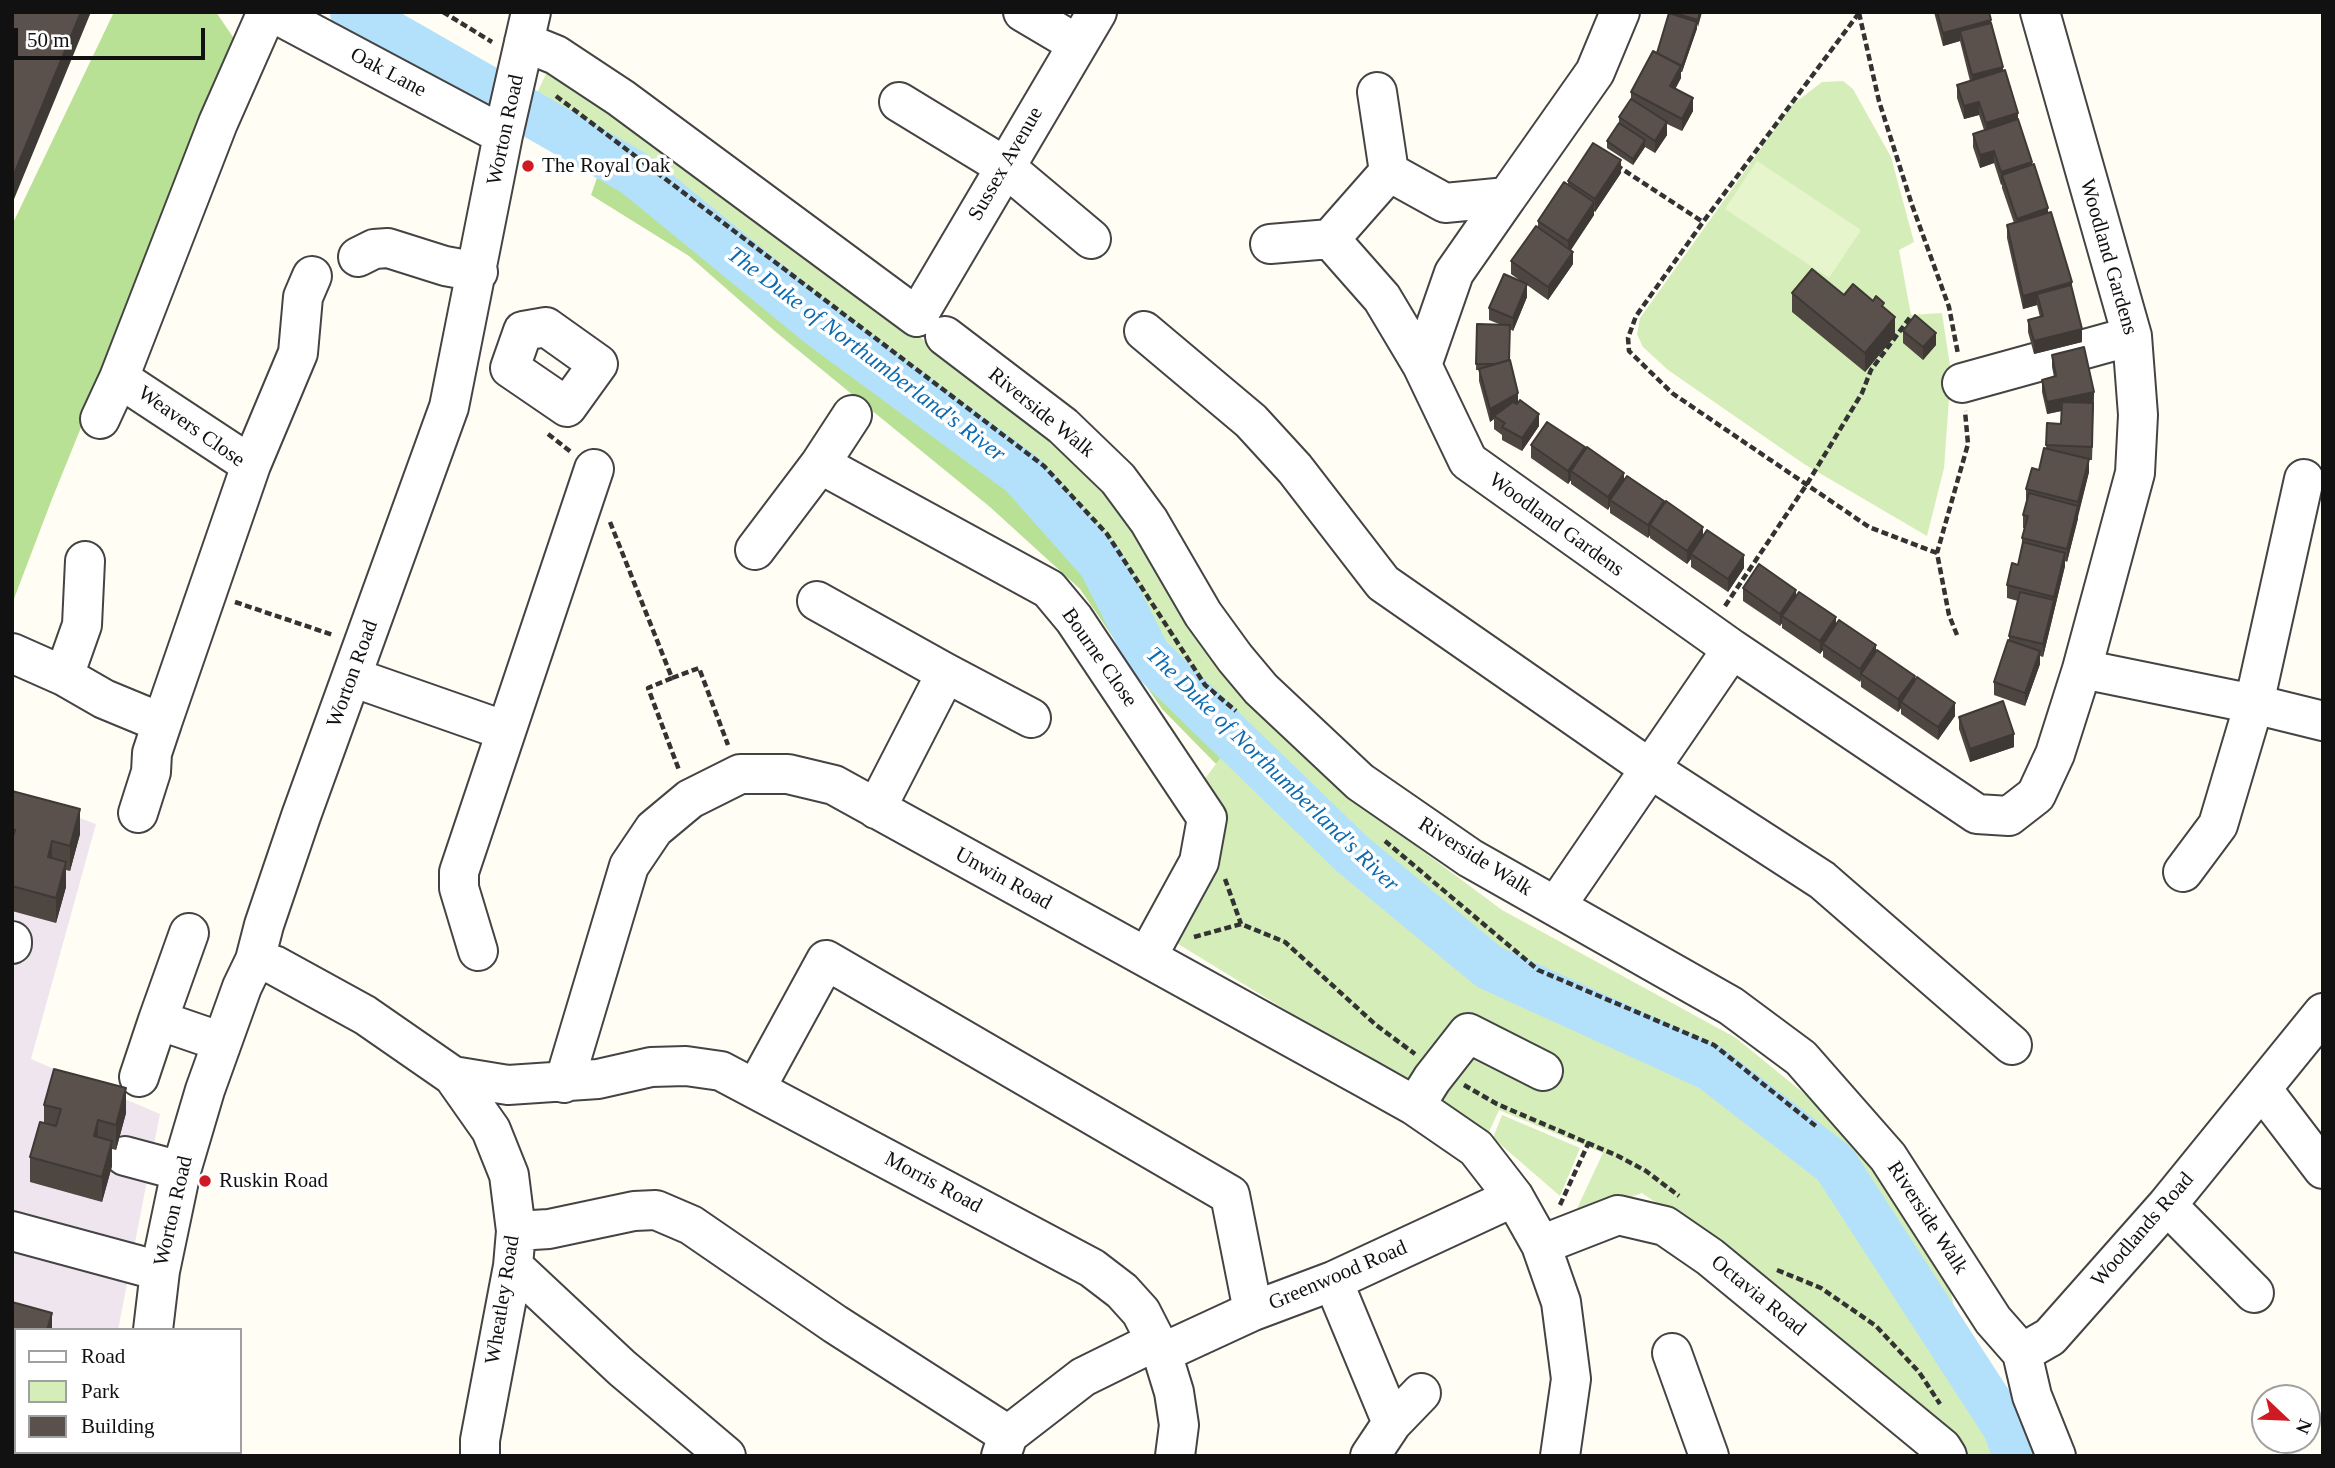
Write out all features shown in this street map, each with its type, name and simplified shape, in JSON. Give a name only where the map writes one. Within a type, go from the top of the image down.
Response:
[{"type":"street","name":"Weavers Close","points":[[138,813],[157,738],[251,465],[119,378],[213,136],[267,12]]},
{"type":"street","name":"Oak Lane","points":[[272,12],[505,126]]},
{"type":"street","points":[[1023,12],[1077,44]]},
{"type":"street","name":"Sussex Avenue","points":[[931,326],[1004,166],[1097,12]]},
{"type":"street","points":[[1422,365],[1454,273],[1595,72],[1620,12]]},
{"type":"street","name":"Woodland Gardens","points":[[1330,239],[1382,298],[1422,365],[1468,461],[1720,641],[1977,814],[2009,816],[2036,795],[2055,754],[2082,669],[2135,473],[2138,415],[2132,336],[2040,12]]},
{"type":"street","name":"Worton Road","points":[[153,1328],[160,1271],[181,1171],[205,1090],[255,960],[272,901],[449,407],[523,47]]},
{"type":"street","name":"Riverside Walk","points":[[523,47],[556,55],[621,98],[1063,426],[1118,479],[1149,521],[1203,614],[1261,690],[1360,782],[1470,858],[1731,1006],[1801,1058],[1888,1157],[1993,1320],[2022,1353]]},
{"type":"street","points":[[1270,244],[1330,239],[1389,172],[1377,92]]},
{"type":"street","points":[[899,102],[1004,166],[1091,239]]},
{"type":"street","points":[[1389,172],[1445,203],[1507,197]]},
{"type":"street","points":[[358,257],[374,249],[388,248],[445,266],[478,272]]},
{"type":"street","points":[[251,465],[298,353],[303,297],[312,276]]},
{"type":"street","points":[[469,318],[523,331]]},
{"type":"street","points":[[1144,331],[1251,421],[1295,468],[1383,583],[1649,768],[1822,880],[2012,1045]]},
{"type":"street","points":[[1962,383],[2132,336]]},
{"type":"street","points":[[100,419],[119,378]]},
{"type":"street","points":[[755,550],[820,464],[852,415]]},
{"type":"street","name":"Bourne Close","points":[[820,464],[1049,589],[1073,619],[1207,818],[1199,862],[1153,946]]},
{"type":"street","points":[[478,951],[459,888],[459,872],[594,470]]},
{"type":"street","points":[[2183,872],[2218,825],[2254,704],[2304,479]]},
{"type":"street","points":[[85,561],[82,625],[37,664],[104,699],[157,738]]},
{"type":"street","points":[[817,601],[1031,718]]},
{"type":"street","points":[[1556,906],[1649,768],[1720,641]]},
{"type":"street","points":[[358,661],[506,731]]},
{"type":"street","points":[[2082,669],[2323,721]]},
{"type":"street","points":[[876,808],[946,673]]},
{"type":"street","name":"Unwin Road","points":[[564,1083],[629,866],[654,829],[690,799],[740,774],[788,774],[834,785],[1153,946],[1415,1106],[1476,1148],[1514,1198],[1541,1245],[1561,1302],[1571,1379],[1560,1456]]},
{"type":"street","points":[[139,1077],[189,933]]},
{"type":"street","points":[[255,960],[274,965],[365,1015],[453,1076],[509,1086],[564,1083]]},
{"type":"street","points":[[756,1088],[826,960],[1230,1195],[1253,1311]]},
{"type":"street","name":"Woodlands Road","points":[[2022,1353],[2050,1337],[2167,1205],[2323,1013]]},
{"type":"street","points":[[158,1020],[222,1042]]},
{"type":"street","points":[[1415,1106],[1468,1033],[1543,1071]]},
{"type":"street","name":"Morris Road","points":[[564,1083],[598,1079],[651,1067],[685,1066],[721,1071],[1092,1268],[1122,1292],[1141,1312],[1159,1347],[1174,1391],[1179,1425],[1175,1456]]},
{"type":"street","name":"Wheatley Road","points":[[453,1076],[491,1130],[509,1175],[514,1249],[480,1440],[480,1456]]},
{"type":"street","points":[[2262,1089],[2317,1165],[2323,1169]]},
{"type":"street","points":[[125,1156],[181,1171]]},
{"type":"street","name":"Greenwood Road","points":[[1005,1445],[1083,1377],[1333,1281],[1514,1198]]},
{"type":"street","points":[[2167,1205],[2253,1293]]},
{"type":"street","points":[[726,1456],[622,1368],[514,1249],[549,1230],[634,1211],[656,1210],[691,1225],[1005,1445]]},
{"type":"street","name":"Octavia Road","points":[[1541,1245],[1618,1215],[1665,1226],[1710,1256],[1942,1448],[1947,1456]]},
{"type":"street","points":[[12,1231],[160,1271]]},
{"type":"street","points":[[1333,1281],[1392,1423]]},
{"type":"street","points":[[1672,1353],[1709,1456]]},
{"type":"street","points":[[2022,1353],[2032,1396],[2056,1456]]},
{"type":"street","points":[[1370,1456],[1392,1423],[1421,1394]]},
{"type":"path","points":[[443,12],[523,47]]},
{"type":"path","points":[[1859,13],[1636,316],[1628,338],[1629,351],[1672,393],[1869,527],[1937,553]]},
{"type":"path","points":[[1859,13],[1879,101],[1912,205],[1949,307],[1962,383],[1968,444],[1937,553],[1949,615],[1957,635]]},
{"type":"path","points":[[1613,163],[1703,222]]},
{"type":"path","points":[[1720,641],[1807,484],[1862,393],[1871,369],[1911,316]]},
{"type":"path","points":[[606,513],[672,678]]},
{"type":"path","points":[[208,593],[358,661]]},
{"type":"path","points":[[690,799],[648,688],[699,668],[740,774]]},
{"type":"path","points":[[1153,946],[1241,924],[1285,942],[1376,1025],[1439,1071],[1497,1104],[1589,1142],[1541,1245]]},
{"type":"shaded area","points":[[12,793],[96,824],[31,1059],[160,1114],[118,1328],[14,1328],[14,1454],[52,1454],[12,1456]]},
{"type":"green space","points":[[114,12],[216,12],[237,43],[12,604],[12,225]]},
{"type":"green space","points":[[547,72],[585,92],[818,266],[978,378],[1088,473],[1275,727],[1389,826],[1502,910],[1736,1038],[1817,1104],[1882,1168],[1946,1269],[1958,1326],[1949,1326],[1843,1157],[1711,1056],[1532,978],[1470,935],[1278,768],[1190,678],[1117,568],[1038,470],[870,350],[654,178],[535,97]]},
{"type":"green space","points":[[1843,81],[1853,89],[1891,157],[1914,242],[1899,250],[1911,315],[1942,313],[1951,372],[1944,468],[1927,536],[1804,464],[1668,370],[1643,347],[1637,334],[1640,318],[1792,105],[1822,82]]},
{"type":"green space","points":[[1757,161],[1861,230],[1829,278],[1725,209]]},
{"type":"green space","points":[[599,172],[639,194],[1017,491],[1084,558],[1121,618],[1144,668],[1226,751],[1216,764],[1162,709],[1080,589],[990,507],[777,333],[689,256],[591,195]]},
{"type":"green space","points":[[1226,751],[1437,944],[1484,978],[1693,1071],[1825,1170],[1965,1386],[1996,1440],[1998,1456],[1958,1456],[1781,1290],[1642,1193],[1573,1217],[1603,1153],[1499,1110],[1488,1134],[1175,942],[1203,781]]},
{"type":"green space","points":[[1502,1115],[1580,1148],[1560,1196],[1493,1138]]},
{"type":"building","points":[[12,12],[81,12],[12,179]]},
{"type":"building","points":[[1671,12],[1700,12],[1698,20]]},
{"type":"building","points":[[1937,12],[1989,12],[1991,20],[1943,33]]},
{"type":"building","points":[[1669,13],[1697,22],[1682,66],[1657,53]]},
{"type":"building","points":[[1991,23],[2003,67],[1972,75],[1960,31]]},
{"type":"building","points":[[1653,51],[1681,66],[1670,86],[1693,98],[1682,119],[1631,92]]},
{"type":"building","points":[[2005,70],[2018,113],[1986,123],[1979,102],[1964,106],[1957,85]]},
{"type":"building","points":[[1631,99],[1667,122],[1655,141],[1619,117]]},
{"type":"building","points":[[2018,119],[2032,162],[2001,172],[1994,151],[1980,155],[1973,134]]},
{"type":"building","points":[[1619,123],[1645,140],[1633,159],[1607,141]]},
{"type":"building","points":[[1593,143],[1621,160],[1595,199],[1568,181]]},
{"type":"building","points":[[2034,164],[2048,208],[2017,219],[2002,175]]},
{"type":"building","points":[[1564,182],[1594,202],[1568,241],[1538,221]]},
{"type":"building","points":[[2051,212],[2072,282],[2023,296],[2007,225]]},
{"type":"building","points":[[1536,226],[1573,252],[1548,287],[1511,261]]},
{"type":"building","points":[[1812,269],[1844,295],[1853,284],[1873,301],[1876,296],[1884,303],[1882,306],[1895,317],[1865,353],[1792,293]]},
{"type":"building","points":[[1504,274],[1527,284],[1513,318],[1489,308]]},
{"type":"building","points":[[2071,285],[2082,329],[2034,341],[2028,320],[2043,316],[2037,294]]},
{"type":"building","points":[[1915,315],[1936,333],[1923,347],[1903,331]]},
{"type":"building","points":[[1477,324],[1510,325],[1509,360],[1495,364],[1476,364]]},
{"type":"building","points":[[2084,347],[2094,392],[2047,402],[2042,380],[2056,376],[2052,355]]},
{"type":"building","points":[[1510,360],[1518,393],[1490,409],[1479,369]]},
{"type":"building","points":[[1520,400],[1539,414],[1522,438],[1502,427],[1505,423],[1494,416]]},
{"type":"building","points":[[2062,402],[2093,403],[2092,447],[2046,445],[2047,423],[2061,424]]},
{"type":"building","points":[[1547,422],[1585,447],[1568,471],[1531,445]]},
{"type":"building","points":[[1587,447],[1624,473],[1608,497],[1571,471]]},
{"type":"building","points":[[2044,448],[2089,459],[2078,502],[2026,489],[2032,468],[2039,470]]},
{"type":"building","points":[[1627,476],[1664,501],[1648,525],[1610,500]]},
{"type":"building","points":[[2029,493],[2078,506],[2067,549],[2022,538],[2028,516],[2023,515]]},
{"type":"building","points":[[1666,501],[1703,527],[1687,551],[1650,525]]},
{"type":"building","points":[[1707,530],[1744,555],[1728,579],[1691,554]]},
{"type":"building","points":[[2023,542],[2065,553],[2054,597],[2007,585],[2012,563],[2018,565]]},
{"type":"building","points":[[1759,564],[1796,590],[1780,614],[1743,588]]},
{"type":"building","points":[[1799,592],[1836,617],[1820,641],[1782,616]]},
{"type":"building","points":[[2020,592],[2054,600],[2043,644],[2009,636]]},
{"type":"building","points":[[1839,620],[1876,645],[1860,669],[1823,644]]},
{"type":"building","points":[[2008,640],[2040,651],[2025,693],[1994,682]]},
{"type":"building","points":[[1877,650],[1915,676],[1898,699],[1861,674]]},
{"type":"building","points":[[1917,677],[1955,703],[1938,727],[1901,702]]},
{"type":"building","points":[[2003,701],[2014,734],[1970,749],[1959,717]]},
{"type":"building","points":[[12,791],[80,809],[70,846],[52,841],[48,857],[66,862],[56,898],[12,886],[12,840],[15,830],[12,829]]},
{"type":"building","points":[[54,1069],[126,1088],[116,1125],[98,1120],[94,1136],[112,1141],[102,1177],[30,1157],[40,1122],[56,1126],[61,1109],[44,1105]]},
{"type":"building","points":[[12,1302],[52,1313],[48,1328],[14,1328],[13,1456]]},
{"type":"waterway","name":"The Duke of Northumberland's River","points":[[353,12],[634,173],[821,326],[1022,474],[1101,563],[1148,656],[1352,854],[1489,967],[1711,1068],[1835,1164],[2006,1428],[2016,1456]]},
{"type":"place","name":"The Royal Oak","points":[[528,166]]},
{"type":"place","name":"Ruskin Road","points":[[205,1181]]}]
